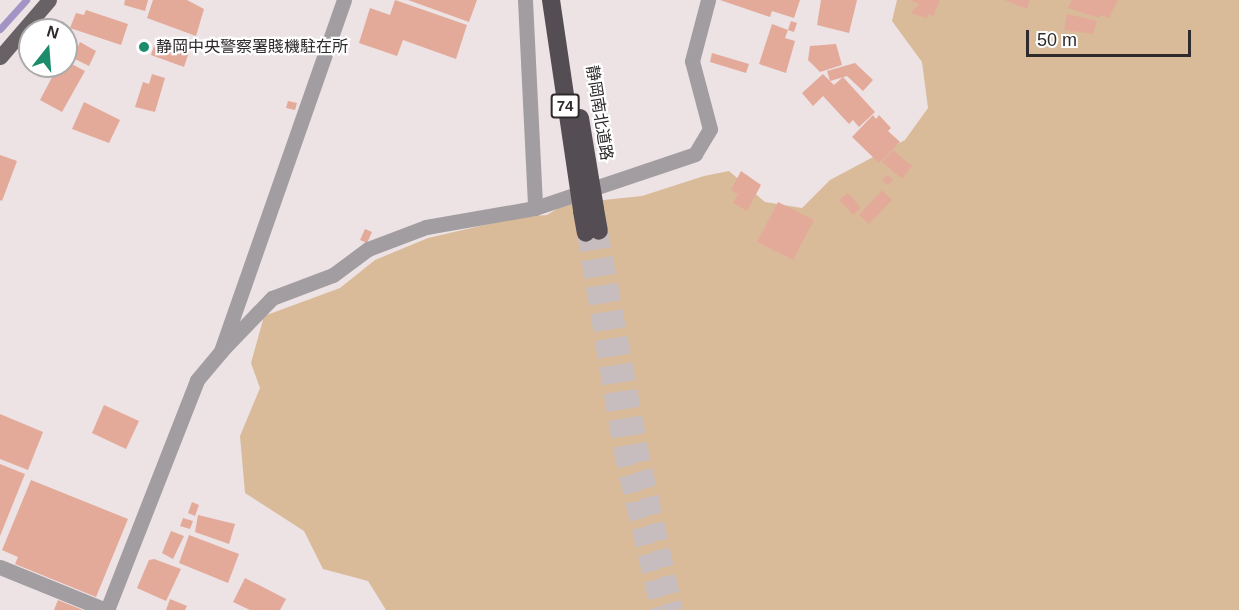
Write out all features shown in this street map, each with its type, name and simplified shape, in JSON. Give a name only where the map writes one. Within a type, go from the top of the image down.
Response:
[{"type":"highway","name":"静岡南北道路","points":[[551,0],[592,232]]},
{"type":"highway","name":"静岡南北道路","points":[[563,0],[588,210]]},
{"type":"main road","points":[[0,57],[49,0]]},
{"type":"street","points":[[221,351],[344,0]]},
{"type":"street","points":[[525,0],[535,208]]},
{"type":"street","points":[[0,567],[106,610],[197,380],[221,351],[272,298],[333,275],[368,249],[426,228],[535,208],[695,154],[710,129],[692,61],[708,0]]},
{"type":"shaded area","points":[[897,0],[1239,0],[1239,610],[386,610],[368,581],[323,569],[304,531],[245,493],[240,436],[260,388],[251,363],[264,316],[340,288],[375,260],[428,238],[519,217],[547,215],[565,204],[642,196],[704,176],[729,171],[765,202],[802,208],[830,180],[905,140],[928,108],[922,62],[892,21]]},
{"type":"building","points":[[125,0],[148,0],[145,11],[124,5]]},
{"type":"building","points":[[153,0],[187,0],[204,9],[196,36],[147,18]]},
{"type":"building","points":[[395,0],[467,25],[456,59],[403,40],[397,56],[359,43],[370,8],[390,15]]},
{"type":"building","points":[[408,0],[477,0],[469,22]]},
{"type":"building","points":[[720,0],[800,0],[794,18],[772,11],[770,17]]},
{"type":"building","points":[[821,0],[857,0],[849,33],[817,25]]},
{"type":"building","points":[[910,0],[940,0],[933,16],[928,14],[927,18],[911,13],[919,4]]},
{"type":"building","points":[[1004,0],[1030,0],[1027,9]]},
{"type":"building","points":[[1072,0],[1118,0],[1109,18],[1101,15],[1099,18],[1068,8]]},
{"type":"building","points":[[86,10],[128,24],[121,45],[78,31],[78,18],[74,18],[76,13],[84,15]]},
{"type":"building","points":[[1067,14],[1097,21],[1093,34],[1064,30]]},
{"type":"building","points":[[791,21],[797,23],[794,32],[788,30]]},
{"type":"building","points":[[772,24],[788,30],[785,38],[795,41],[786,73],[759,64]]},
{"type":"building","points":[[157,37],[190,49],[184,67],[151,55]]},
{"type":"building","points":[[80,42],[96,51],[89,66],[78,60]]},
{"type":"building","points":[[836,44],[842,65],[820,72],[808,60],[810,46]]},
{"type":"building","points":[[712,53],[749,64],[746,73],[710,62]]},
{"type":"building","points":[[855,63],[873,80],[863,91],[847,76],[830,81],[827,71]]},
{"type":"building","points":[[78,67],[85,71],[62,112],[40,100],[52,78],[78,78]]},
{"type":"building","points":[[152,74],[165,78],[155,112],[135,107],[143,82],[149,84]]},
{"type":"building","points":[[823,74],[834,85],[843,77],[875,112],[859,127],[853,120],[849,124],[823,96],[813,106],[802,93]]},
{"type":"building","points":[[288,101],[297,103],[295,110],[286,108]]},
{"type":"building","points":[[84,102],[120,120],[109,143],[72,129]]},
{"type":"building","points":[[873,115],[876,119],[879,115],[891,128],[888,131],[900,142],[879,163],[852,137]]},
{"type":"building","points":[[893,150],[912,166],[902,179],[882,162]]},
{"type":"building","points":[[0,155],[17,161],[2,201],[0,200]]},
{"type":"building","points":[[741,171],[761,185],[747,211],[733,203],[738,194],[731,190]]},
{"type":"building","points":[[887,175],[893,180],[888,185],[882,180]]},
{"type":"building","points":[[882,190],[892,200],[869,224],[859,215]]},
{"type":"building","points":[[848,193],[861,208],[853,215],[839,200]]},
{"type":"building","points":[[778,202],[814,220],[793,260],[757,242]]},
{"type":"building","points":[[365,229],[372,232],[367,243],[360,240]]},
{"type":"building","points":[[104,405],[139,421],[126,449],[92,433]]},
{"type":"building","points":[[0,414],[43,432],[28,470],[0,459]]},
{"type":"building","points":[[0,464],[25,474],[0,536]]},
{"type":"building","points":[[31,480],[128,519],[96,597],[15,564],[18,557],[2,550]]},
{"type":"building","points":[[192,502],[199,505],[195,516],[188,513]]},
{"type":"building","points":[[198,515],[235,524],[229,544],[195,532]]},
{"type":"building","points":[[183,518],[193,521],[190,529],[180,526]]},
{"type":"building","points":[[171,531],[184,536],[173,559],[162,553]]},
{"type":"building","points":[[189,535],[239,554],[228,583],[179,563]]},
{"type":"building","points":[[154,559],[181,569],[166,601],[137,588],[149,560]]},
{"type":"building","points":[[245,578],[286,599],[280,610],[250,610],[233,602]]},
{"type":"building","points":[[170,599],[187,606],[185,610],[166,610]]},
{"type":"building","points":[[58,600],[83,610],[54,610]]},
{"type":"waterway","points":[[0,29],[26,0]]},
{"type":"tunnel","points":[[599,231],[638,444],[674,610]]},
{"type":"tunnel","points":[[586,233],[622,449],[660,610]]},
{"type":"place","name":"静岡中央警察署賤機駐在所","points":[[144,47]]}]
